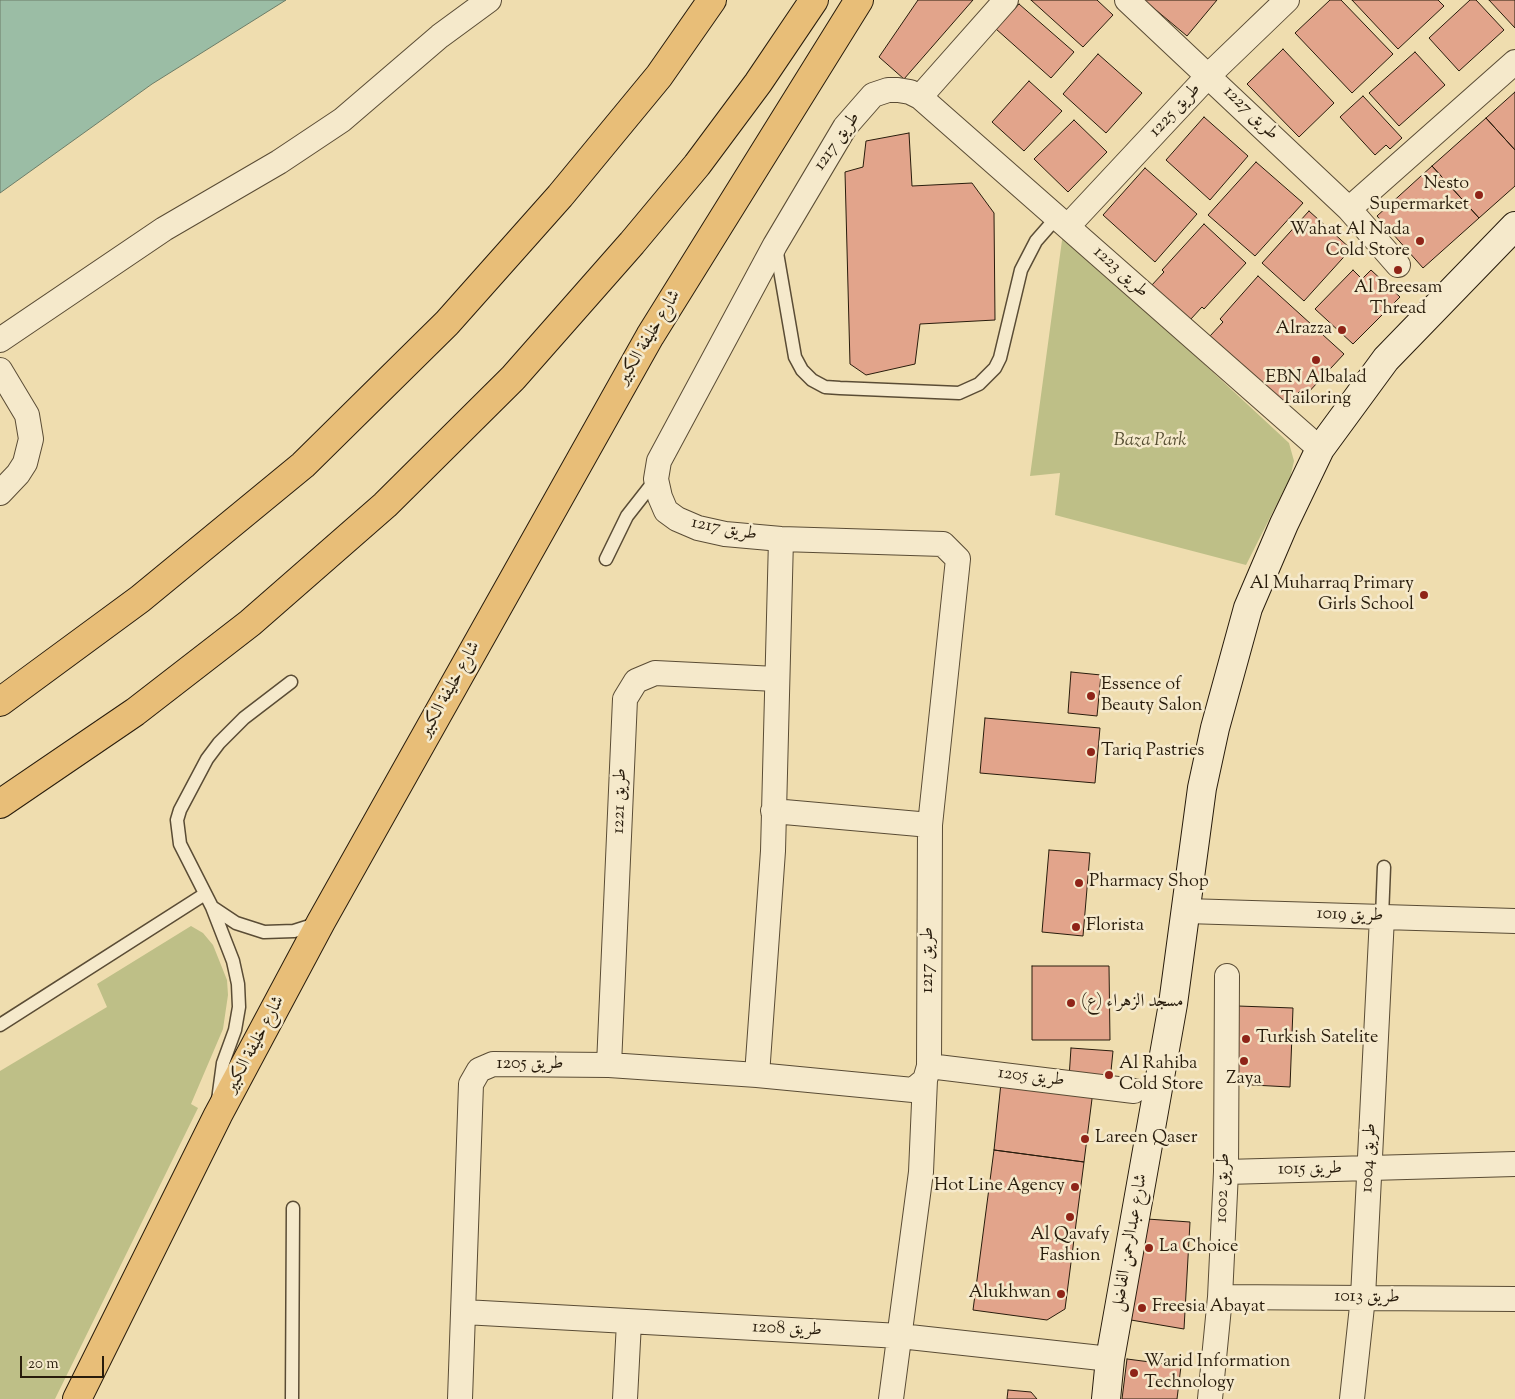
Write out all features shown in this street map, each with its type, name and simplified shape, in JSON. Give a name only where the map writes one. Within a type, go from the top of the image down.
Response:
[{"type":"main road","points":[[0,702],[140,599],[303,465],[358,411],[447,323],[560,196],[659,76],[712,0]]},
{"type":"main road","points":[[0,804],[135,712],[250,623],[385,505],[507,385],[632,243],[697,165],[758,83],[814,0]]},
{"type":"main road","name":"شارع خليفة الكبير","points":[[77,1399],[218,1115],[322,922],[650,336],[859,0]]},
{"type":"street","points":[[0,340],[164,230],[279,162],[342,120],[440,36],[489,0]]},
{"type":"street","points":[[920,97],[1006,0]]},
{"type":"street","name":"طريق 1227","points":[[1127,0],[1209,75],[1349,209],[1398,265]]},
{"type":"street","name":"طريق 1225","points":[[1063,222],[1209,75],[1287,0]]},
{"type":"street","points":[[1349,209],[1515,62]]},
{"type":"street","name":"طريق 1223","points":[[872,95],[888,90],[898,90],[910,92],[920,97],[1320,449]]},
{"type":"street","name":"طريق 1217","points":[[872,95],[845,127],[775,245],[660,461],[656,479],[666,511],[677,519],[698,528],[726,534],[781,539],[943,544],[958,559],[930,824],[921,1172],[891,1399]]},
{"type":"street","name":"شارع عبدالرحمن الفاضل","points":[[1106,1399],[1110,1360],[1173,1004],[1202,788],[1230,668],[1248,608],[1284,524],[1320,449],[1386,359],[1515,226]]},
{"type":"street","points":[[0,370],[27,415],[31,439],[25,463],[18,474],[0,493]]},
{"type":"street","points":[[757,1075],[773,851],[781,539]]},
{"type":"street","name":"طريق 1221","points":[[609,1065],[625,699],[636,681],[655,673],[776,678]]},
{"type":"street","points":[[773,811],[930,824]]},
{"type":"street","name":"طريق 1019","points":[[1186,912],[1515,921]]},
{"type":"street","name":"طريق 1004","points":[[1352,1399],[1362,1297],[1370,1169],[1382,917]]},
{"type":"street","name":"طريق 1002","points":[[1210,1399],[1220,1297],[1226,1172],[1226,976]]},
{"type":"street","name":"طريق 1205","points":[[460,1399],[472,1084],[478,1070],[493,1064],[609,1065],[757,1075],[922,1079],[1134,1091]]},
{"type":"street","name":"طريق 1015","points":[[1226,1172],[1515,1164]]},
{"type":"street","name":"طريق 1013","points":[[1220,1297],[1515,1299]]},
{"type":"street","name":"طريق 1208","points":[[464,1312],[900,1336],[1110,1360]]},
{"type":"street","points":[[625,1399],[630,1322]]},
{"type":"lane","points":[[775,245],[795,357],[802,370],[812,380],[826,387],[959,392],[980,384],[995,368],[1000,358],[1021,270],[1036,241],[1063,222]]},
{"type":"lane","points":[[606,559],[627,516],[656,479]]},
{"type":"lane","points":[[218,1115],[220,1077],[235,1030],[239,1007],[238,984],[233,961],[212,907],[180,844],[177,832],[180,810],[207,759],[219,743],[244,718],[291,682]]},
{"type":"lane","points":[[1382,917],[1384,866]]},
{"type":"lane","points":[[0,1025],[206,894]]},
{"type":"lane","points":[[212,907],[236,923],[264,932],[294,931],[322,922]]},
{"type":"lane","points":[[292,1399],[293,1208]]},
{"type":"green space","name":"Baza Park","points":[[1063,233],[1289,443],[1294,461],[1290,478],[1246,565],[1055,515],[1060,473],[1030,476]]},
{"type":"green space","points":[[191,926],[203,933],[213,945],[227,980],[228,995],[223,1029],[191,1104],[198,1108],[55,1399],[0,1399],[0,1071],[107,1007],[97,984]]},
{"type":"shaded area","points":[[0,0],[286,0],[152,84],[0,193]]},
{"type":"building","points":[[918,0],[973,0],[904,79],[879,57]]},
{"type":"building","points":[[1031,0],[1097,0],[1113,15],[1083,47]]},
{"type":"building","points":[[1144,0],[1217,0],[1187,36]]},
{"type":"building","points":[[1330,0],[1341,0],[1393,54],[1352,93],[1295,33]]},
{"type":"building","points":[[1352,0],[1438,0],[1444,6],[1398,49]]},
{"type":"building","points":[[1470,0],[1476,0],[1504,30],[1459,71],[1429,38]]},
{"type":"building","points":[[1489,0],[1515,0],[1515,28]]},
{"type":"building","points":[[1019,4],[1074,52],[1051,78],[996,29]]},
{"type":"building","points":[[1283,49],[1334,103],[1299,137],[1247,84]]},
{"type":"building","points":[[1415,52],[1445,85],[1399,126],[1369,93]]},
{"type":"building","points":[[1098,54],[1142,93],[1106,133],[1063,94]]},
{"type":"building","points":[[1029,81],[1062,111],[1024,151],[992,122]]},
{"type":"building","points":[[1515,92],[1515,150],[1486,118]]},
{"type":"building","points":[[1363,96],[1402,138],[1390,149],[1386,145],[1375,155],[1340,117]]},
{"type":"building","points":[[1204,117],[1248,156],[1210,200],[1166,160]]},
{"type":"building","points":[[1486,118],[1515,150],[1515,186],[1479,218],[1432,166]]},
{"type":"building","points":[[1074,120],[1107,152],[1068,192],[1034,159]]},
{"type":"building","points":[[909,133],[912,186],[972,183],[994,213],[995,320],[920,324],[915,364],[866,375],[850,364],[845,172],[863,167],[866,141]]},
{"type":"building","points":[[1256,162],[1303,203],[1255,256],[1208,215]]},
{"type":"building","points":[[1432,166],[1479,218],[1423,268],[1377,216]]},
{"type":"building","points":[[1145,168],[1197,214],[1155,262],[1103,215]]},
{"type":"building","points":[[1309,211],[1351,249],[1304,301],[1262,263]]},
{"type":"building","points":[[1204,224],[1246,263],[1204,309],[1202,307],[1190,320],[1151,286],[1164,272],[1162,270]]},
{"type":"building","points":[[1353,270],[1362,279],[1371,270],[1400,297],[1353,344],[1315,309]]},
{"type":"building","points":[[1258,276],[1344,354],[1305,396],[1300,391],[1288,405],[1210,336],[1223,322],[1220,319]]},
{"type":"building","points":[[1071,672],[1101,675],[1097,716],[1068,713]]},
{"type":"building","points":[[985,718],[1100,728],[1095,783],[980,773]]},
{"type":"building","points":[[1049,850],[1090,853],[1083,936],[1042,932]]},
{"type":"building","name":"مسجد الزهراء (ع)","points":[[1032,966],[1109,966],[1110,1040],[1032,1040]]},
{"type":"building","points":[[1238,1006],[1293,1008],[1290,1087],[1234,1084]]},
{"type":"building","points":[[1071,1048],[1113,1051],[1110,1081],[1069,1078]]},
{"type":"building","points":[[1001,1083],[1093,1091],[1084,1162],[994,1150]]},
{"type":"building","points":[[994,1150],[1084,1162],[1065,1309],[1047,1320],[973,1310]]},
{"type":"building","points":[[1147,1219],[1190,1222],[1184,1329],[1131,1320]]},
{"type":"building","points":[[1127,1359],[1181,1366],[1177,1399],[1122,1399]]},
{"type":"building","points":[[1008,1390],[1031,1392],[1037,1399],[1007,1399]]},
{"type":"place","name":"Nesto Supermarket","points":[[1479,195]]},
{"type":"place","name":"Wahat Al Nada Cold Store","points":[[1420,241]]},
{"type":"place","name":"Al Breesam Thread","points":[[1398,270]]},
{"type":"place","name":"Alrazza","points":[[1342,330]]},
{"type":"place","name":"EBN Albalad Tailoring","points":[[1316,360]]},
{"type":"place","name":"Al Muharraq Primary Girls School","points":[[1424,595]]},
{"type":"place","name":"Essence of Beauty Salon","points":[[1091,696]]},
{"type":"place","name":"Tariq Pastries","points":[[1091,752]]},
{"type":"place","name":"Pharmacy Shop","points":[[1079,883]]},
{"type":"place","name":"Florista","points":[[1076,927]]},
{"type":"place","name":"مسجد الزهراء (ع)","points":[[1071,1003]]},
{"type":"place","name":"Turkish Satelite","points":[[1246,1039]]},
{"type":"place","name":"Zaya","points":[[1244,1061]]},
{"type":"place","name":"Al Rahiba Cold Store","points":[[1109,1075]]},
{"type":"place","name":"Lareen Qaser","points":[[1085,1139]]},
{"type":"place","name":"Hot Line Agency","points":[[1075,1187]]},
{"type":"place","name":"Al Qavafy Fashion","points":[[1070,1217]]},
{"type":"place","name":"La Choice","points":[[1149,1248]]},
{"type":"place","name":"Alukhwan","points":[[1061,1294]]},
{"type":"place","name":"Freesia Abayat","points":[[1142,1308]]},
{"type":"place","name":"Warid Information Technology","points":[[1134,1373]]}]
